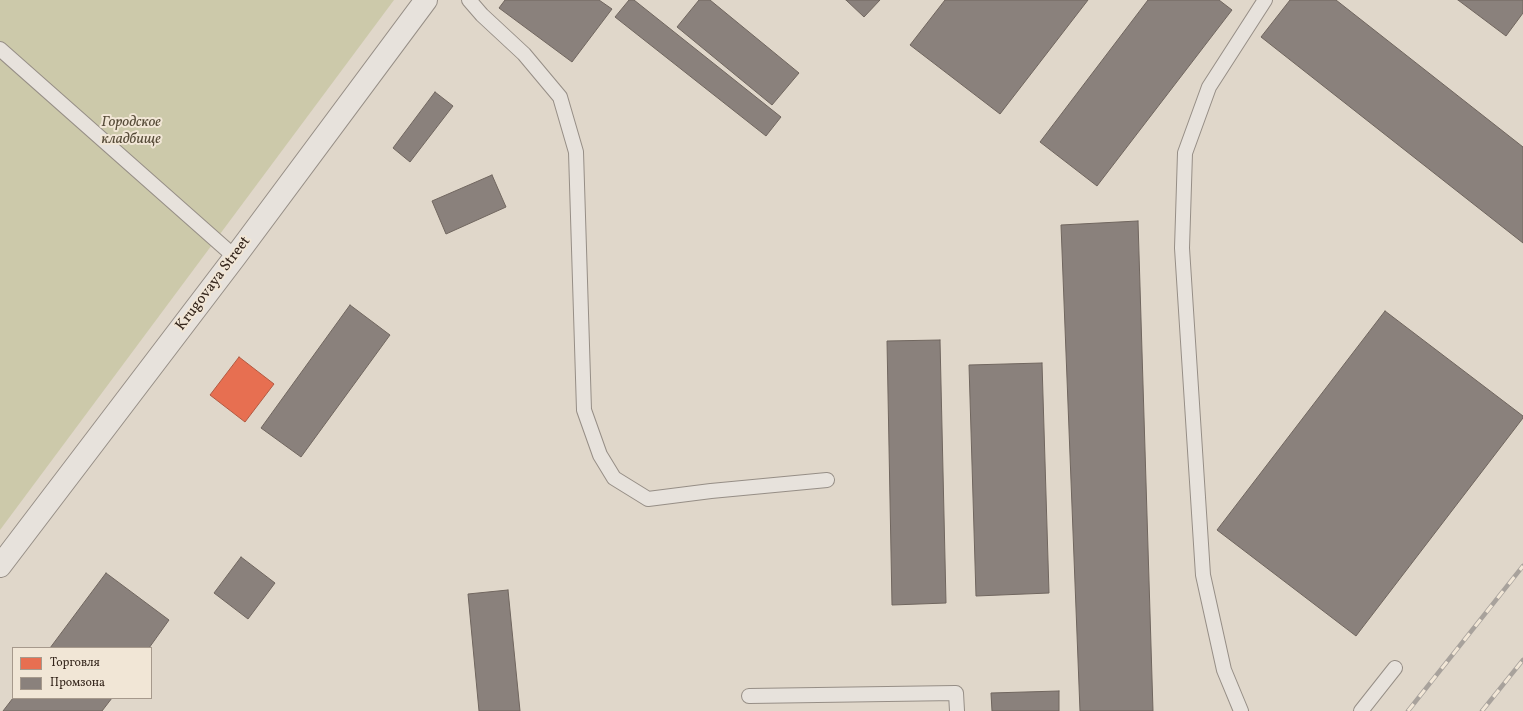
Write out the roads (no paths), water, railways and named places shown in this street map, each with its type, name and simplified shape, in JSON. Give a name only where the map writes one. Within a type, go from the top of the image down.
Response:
[{"type":"street","name":"Krugovaya Street","points":[[0,566],[426,0]]},
{"type":"lane","points":[[469,0],[482,15],[524,54],[560,97],[576,152],[584,410],[600,455],[614,478],[648,499],[711,491],[827,480]]},
{"type":"lane","points":[[1240,711],[1224,670],[1203,575],[1182,248],[1185,152],[1209,86],[1265,0]]},
{"type":"lane","points":[[0,49],[234,257]]},
{"type":"lane","points":[[1361,711],[1395,668]]},
{"type":"lane","points":[[749,696],[956,693],[957,711]]},
{"type":"railway","points":[[1408,711],[1523,566]]},
{"type":"railway","points":[[1482,711],[1523,660]]},
{"type":"park label","name":"Городское кладбище","points":[[131,132]]}]
